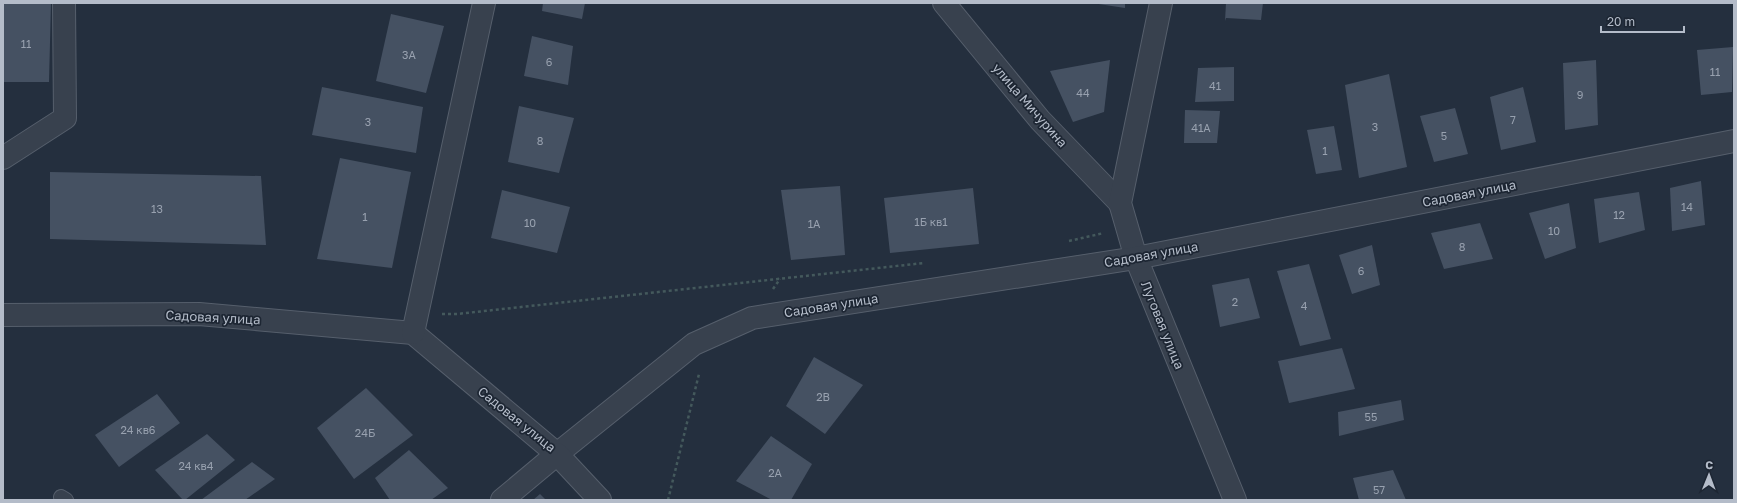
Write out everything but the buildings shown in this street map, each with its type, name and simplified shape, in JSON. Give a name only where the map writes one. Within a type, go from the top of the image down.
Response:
[{"type":"street","points":[[3,158],[65,118],[64,3]]},
{"type":"street","points":[[413,333],[484,3]]},
{"type":"street","name":"улица Мичурина","points":[[944,3],[1040,120],[1120,203]]},
{"type":"street","name":"Луговая улица","points":[[1161,3],[1120,203],[1136,258],[1235,500]]},
{"type":"street","name":"Садовая улица","points":[[3,315],[199,314],[413,333],[557,454],[694,344],[752,318],[1136,258],[1734,141]]},
{"type":"street","points":[[502,500],[557,454],[600,500]]},
{"type":"path","points":[[1066,241],[1128,228]]},
{"type":"path","points":[[418,312],[457,314],[927,263]]},
{"type":"path","points":[[752,318],[780,279]]},
{"type":"path","points":[[668,500],[699,374],[704,369]]}]
